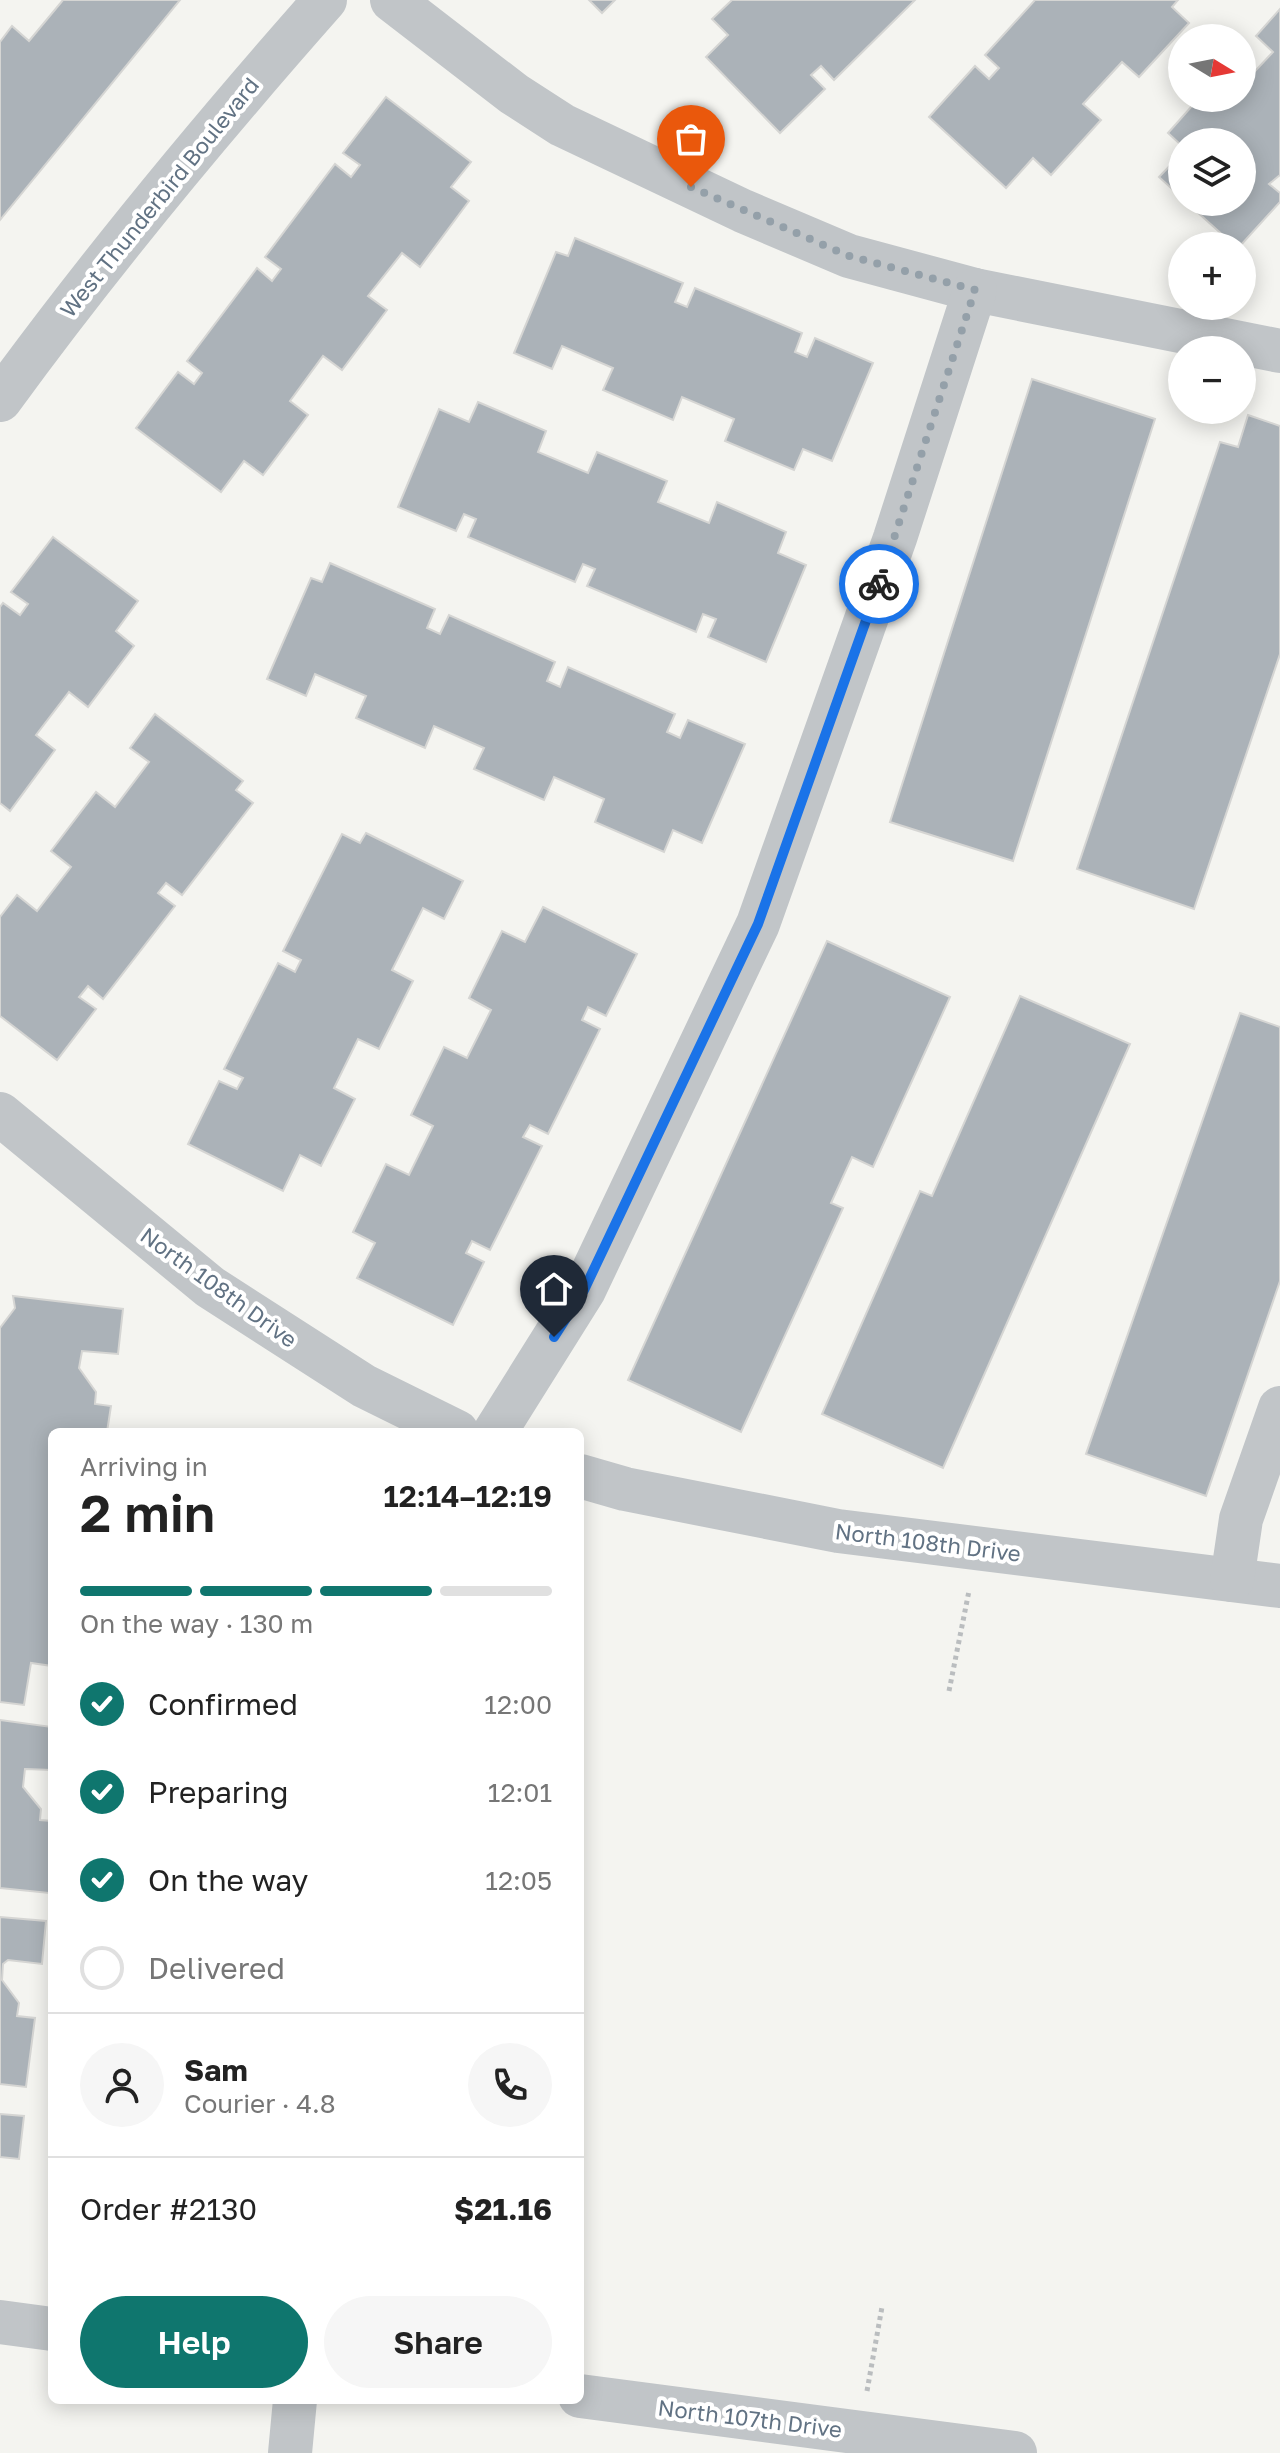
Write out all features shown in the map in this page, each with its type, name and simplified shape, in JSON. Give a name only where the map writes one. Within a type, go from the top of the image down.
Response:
[{"type":"street","name":"West Thunderbird Boulevard","points":[[0,400],[72,301],[187,159],[325,0]]},
{"type":"street","points":[[392,0],[514,94],[562,125],[743,211],[849,256],[975,290],[1280,351]]},
{"type":"street","points":[[498,1428],[584,1290],[758,924],[895,538],[975,290]]},
{"type":"street","name":"North 108th Drive","points":[[0,1114],[210,1287],[364,1386],[449,1428]]},
{"type":"street","points":[[1232,1580],[1241,1519],[1280,1408]]},
{"type":"street","name":"North 108th Drive","points":[[584,1477],[625,1489],[838,1531],[1280,1586]]},
{"type":"street","points":[[0,2322],[48,2328]]},
{"type":"street","name":"North 107th Drive","points":[[584,2397],[1015,2453]]},
{"type":"street","points":[[290,2453],[295,2404]]},
{"type":"path","points":[[949,1691],[970,1586]]},
{"type":"path","points":[[867,2391],[882,2307]]},
{"type":"building","points":[[63,0],[180,0],[0,220],[0,42],[12,26],[29,41]]},
{"type":"building","points":[[589,0],[615,0],[602,13]]},
{"type":"building","points":[[732,0],[915,0],[834,80],[821,66],[811,75],[825,89],[780,133],[706,57],[728,35],[712,19]]},
{"type":"building","points":[[1035,0],[1178,0],[1172,7],[1189,23],[1168,24],[1168,46],[1139,77],[1122,62],[1083,104],[1101,120],[1051,175],[1033,158],[1006,188],[929,117],[975,66],[989,79],[999,68],[985,55]]},
{"type":"building","points":[[1280,9],[1280,175],[1269,184],[1280,193],[1280,202],[1253,232],[1219,232],[1202,216],[1256,216],[1256,128],[1172,128],[1187,112],[1256,112],[1256,70],[1273,52],[1256,36]]},
{"type":"building","points":[[386,97],[471,162],[451,187],[469,201],[420,267],[402,253],[368,296],[387,310],[342,370],[323,356],[290,401],[308,415],[263,475],[244,461],[221,492],[136,428],[178,372],[194,384],[202,373],[187,361],[257,268],[272,281],[281,269],[265,257],[335,164],[351,177],[360,165],[343,153]]},
{"type":"building","points":[[1168,168],[1168,185],[1159,177]]},
{"type":"building","points":[[575,238],[683,283],[675,302],[687,307],[695,288],[802,333],[795,352],[807,357],[815,338],[873,363],[832,461],[803,449],[794,470],[725,441],[734,419],[682,397],[673,420],[603,390],[613,368],[562,346],[552,369],[514,353],[556,252],[568,256]]},
{"type":"building","points":[[1032,379],[1155,419],[1013,861],[890,822]]},
{"type":"building","points":[[478,402],[546,431],[538,452],[588,473],[597,452],[667,481],[658,502],[709,523],[717,502],[786,532],[778,553],[806,565],[766,662],[708,637],[716,619],[703,614],[696,632],[587,586],[595,569],[583,564],[575,582],[468,537],[476,519],[464,514],[456,531],[398,507],[439,409],[469,422]]},
{"type":"building","points":[[1256,418],[1280,426],[1280,654],[1194,909],[1077,869],[1220,442],[1238,447],[1245,424],[1256,424]]},
{"type":"building","points":[[53,537],[138,601],[116,631],[134,646],[88,707],[69,692],[36,735],[55,750],[10,811],[0,803],[0,607],[3,603],[20,615],[28,604],[11,592]]},
{"type":"building","points":[[330,563],[435,609],[427,628],[440,634],[449,615],[555,662],[547,681],[560,687],[568,667],[675,714],[667,732],[680,738],[688,720],[745,744],[702,843],[673,830],[664,852],[595,822],[604,799],[554,777],[544,800],[474,769],[484,748],[434,726],[425,748],[356,718],[366,696],[315,674],[306,696],[267,679],[311,578],[322,582]]},
{"type":"building","points":[[155,714],[243,781],[236,790],[253,803],[182,895],[166,883],[158,893],[175,906],[103,999],[88,986],[79,997],[96,1009],[57,1060],[0,1016],[0,917],[17,895],[37,911],[71,867],[51,851],[96,792],[115,807],[149,762],[130,748]]},
{"type":"building","points":[[366,833],[463,881],[444,919],[423,908],[392,970],[413,981],[379,1049],[358,1039],[334,1088],[355,1099],[321,1166],[300,1155],[283,1191],[188,1144],[219,1081],[237,1089],[243,1078],[224,1069],[278,963],[295,972],[301,960],[283,951],[342,834],[360,843]]},
{"type":"building","points":[[543,907],[637,954],[606,1016],[588,1007],[582,1020],[600,1029],[548,1134],[530,1125],[523,1137],[542,1146],[490,1250],[472,1241],[466,1253],[484,1262],[453,1325],[357,1278],[375,1243],[353,1232],[386,1164],[409,1175],[433,1126],[411,1115],[444,1047],[467,1058],[491,1010],[469,998],[502,931],[525,942]]},
{"type":"building","points":[[827,941],[950,997],[873,1167],[852,1157],[831,1203],[843,1208],[741,1432],[628,1380]]},
{"type":"building","points":[[1020,996],[1130,1044],[943,1468],[822,1414],[920,1191],[932,1196]]},
{"type":"building","points":[[1240,1013],[1280,1027],[1280,1281],[1206,1496],[1086,1454]]},
{"type":"building","points":[[13,1296],[123,1309],[118,1354],[82,1351],[79,1368],[96,1392],[95,1404],[111,1406],[108,1428],[48,1428],[48,1665],[31,1663],[24,1705],[0,1702],[0,1328],[15,1308]]},
{"type":"building","points":[[0,1720],[48,1726],[48,1770],[25,1769],[23,1787],[41,1809],[40,1820],[48,1821],[48,1893],[0,1888]]},
{"type":"building","points":[[0,1917],[46,1921],[42,1964],[8,1960],[3,1964],[2,1980],[19,2003],[17,2016],[35,2018],[26,2087],[0,2084]]},
{"type":"building","points":[[0,2114],[24,2116],[19,2159],[0,2157]]},
{"type":"way so far","points":[[691,187],[849,256],[975,290],[879,584]]},
{"type":"route","points":[[554,1337],[584,1290],[758,924],[879,584]]}]
